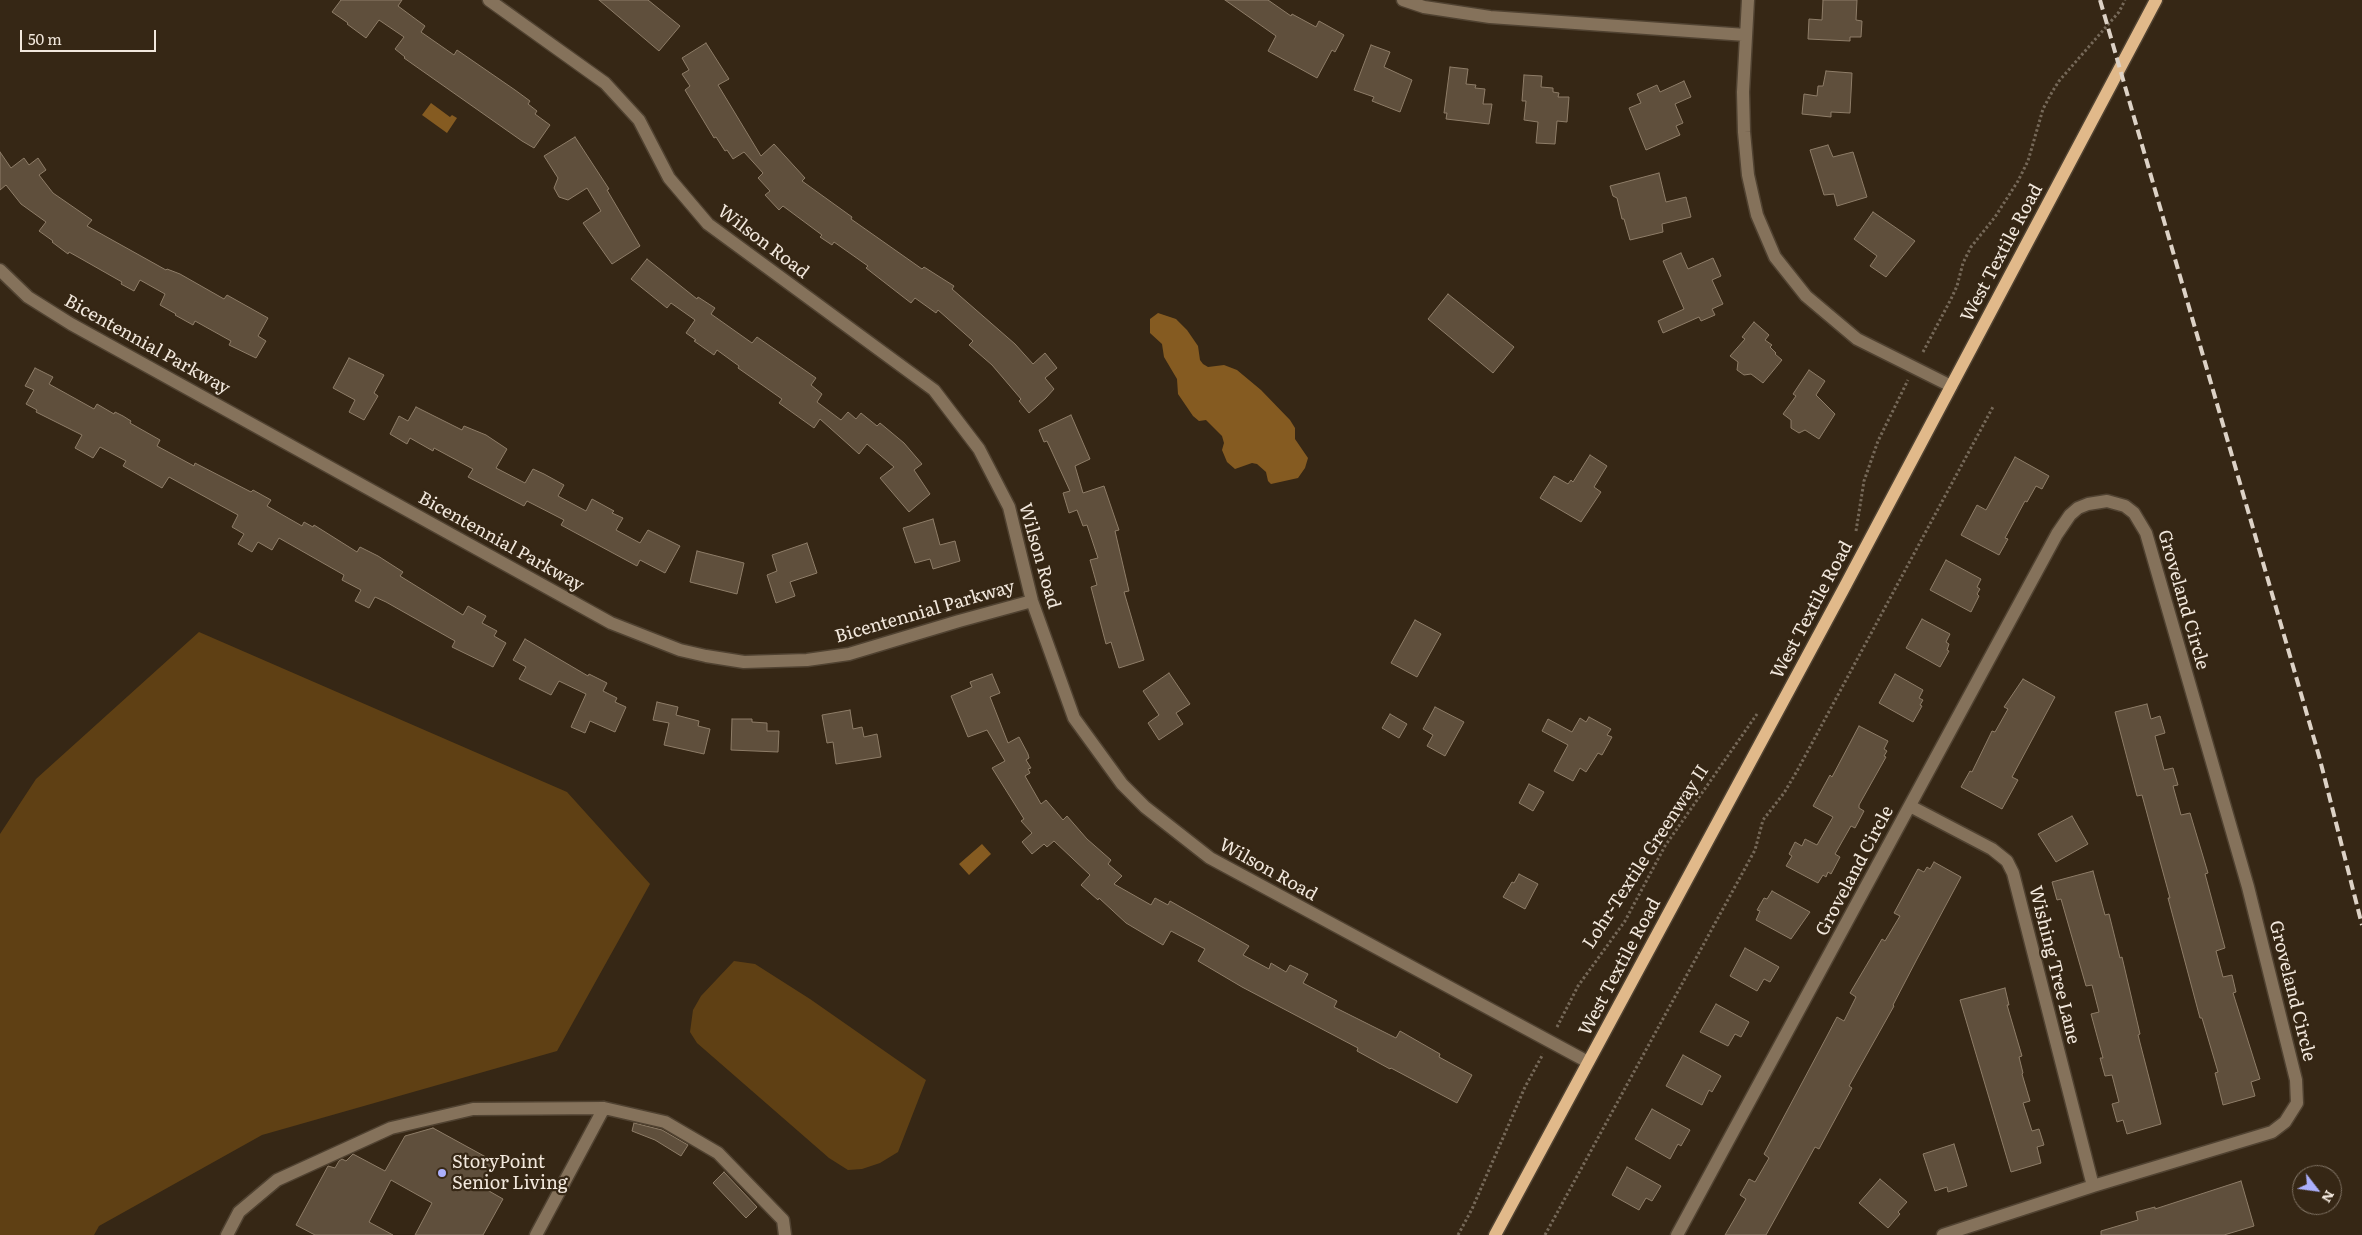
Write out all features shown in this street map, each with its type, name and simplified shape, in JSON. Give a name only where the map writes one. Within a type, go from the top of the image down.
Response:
[{"type":"main road","name":"West Textile Road","points":[[1494,1235],[1951,386],[2156,0]]},
{"type":"street","name":"Wilson Road","points":[[489,0],[605,83],[639,120],[669,178],[708,224],[934,390],[979,449],[1009,506],[1032,601],[1074,718],[1122,784],[1145,807],[1210,858],[1588,1062]]},
{"type":"street","points":[[1403,0],[1424,7],[1490,17],[1746,35]]},
{"type":"street","points":[[1748,0],[1743,108],[1748,175],[1757,215],[1775,257],[1806,296],[1857,339],[1951,386]]},
{"type":"street","name":"Bicentennial Parkway","points":[[0,270],[28,297],[71,324],[611,623],[680,650],[744,662],[807,660],[849,654],[1032,601]]},
{"type":"street","name":"Groveland Circle","points":[[1677,1235],[2064,524],[2074,512],[2088,504],[2107,501],[2124,506],[2134,513],[2146,533],[2248,887],[2298,1093],[2297,1103],[2286,1122],[2272,1132],[2093,1186],[1943,1235]]},
{"type":"street","name":"Wishing Tree Lane","points":[[1910,806],[1992,849],[2000,854],[2010,867],[2093,1186]]},
{"type":"street","points":[[227,1235],[239,1212],[277,1180],[391,1128],[473,1109],[604,1108],[665,1122],[718,1153],[783,1220],[786,1235]]},
{"type":"street","points":[[536,1235],[604,1108]]},
{"type":"path","points":[[1923,352],[1951,300],[1963,263],[1971,247],[1995,217],[2018,181],[2028,161],[2043,109],[2052,92],[2059,81],[2120,12],[2125,0]]},
{"type":"path","points":[[1854,538],[1864,481],[1869,465],[1878,441],[1908,380]]},
{"type":"path","points":[[1545,1235],[1755,850],[1763,820],[1784,793],[1797,771],[1994,405]]},
{"type":"path","name":"Lohr-Textile Greenway II","points":[[1558,1027],[1578,986],[1616,936],[1666,846],[1759,710]]},
{"type":"path","points":[[1458,1235],[1472,1208],[1525,1087],[1543,1054]]},
{"type":"shaded area","points":[[431,103],[450,117],[452,115],[457,118],[447,133],[422,115]]},
{"type":"shaded area","points":[[1158,313],[1176,319],[1187,330],[1198,346],[1200,360],[1203,364],[1208,367],[1224,365],[1237,370],[1261,390],[1290,420],[1295,428],[1295,439],[1308,458],[1305,468],[1298,478],[1271,484],[1268,481],[1266,472],[1257,464],[1252,463],[1235,469],[1227,462],[1222,450],[1224,443],[1222,436],[1206,420],[1199,421],[1193,416],[1178,394],[1177,379],[1164,357],[1162,344],[1150,333],[1150,319]]},
{"type":"shaded area","points":[[199,632],[567,792],[650,884],[557,1051],[262,1135],[99,1226],[94,1235],[0,1235],[0,834],[36,779]]},
{"type":"shaded area","points":[[982,844],[991,854],[969,875],[959,864]]},
{"type":"shaded area","points":[[734,961],[755,964],[810,999],[926,1080],[898,1152],[880,1163],[862,1169],[848,1170],[829,1158],[697,1043],[690,1032],[693,1010],[701,996]]},
{"type":"building","points":[[341,0],[402,0],[398,6],[425,26],[421,32],[454,55],[457,50],[515,90],[530,101],[528,104],[537,111],[535,114],[550,125],[534,148],[522,141],[404,58],[395,49],[404,37],[379,20],[366,38],[347,24],[332,12]]},
{"type":"building","points":[[599,0],[648,0],[680,26],[659,51]]},
{"type":"building","points":[[1225,0],[1268,0],[1291,16],[1292,14],[1316,27],[1319,21],[1344,35],[1335,52],[1332,50],[1317,78],[1268,51],[1276,36]]},
{"type":"building","points":[[1823,0],[1857,0],[1856,20],[1862,21],[1861,37],[1850,37],[1850,41],[1808,39],[1809,19],[1822,20]]},
{"type":"building","points":[[706,43],[729,79],[718,85],[761,156],[774,144],[805,178],[802,181],[852,217],[851,219],[922,269],[924,267],[954,286],[952,289],[1015,344],[1033,364],[1045,353],[1057,368],[1045,378],[1054,389],[1046,398],[1029,413],[1019,401],[1021,399],[992,365],[969,345],[973,341],[938,310],[936,313],[915,298],[911,303],[866,268],[868,266],[834,242],[832,245],[820,237],[822,235],[783,206],[779,210],[765,195],[770,191],[758,178],[763,173],[744,152],[733,159],[727,150],[725,151],[716,137],[714,138],[685,90],[690,86],[682,74],[689,70],[682,58]]},
{"type":"building","points":[[1371,45],[1390,52],[1384,67],[1412,80],[1400,112],[1372,101],[1374,97],[1354,90]]},
{"type":"building","points":[[1450,67],[1468,69],[1466,84],[1476,85],[1475,88],[1485,89],[1483,104],[1492,104],[1489,124],[1446,119],[1447,113],[1444,113]]},
{"type":"building","points":[[1826,71],[1852,73],[1850,113],[1831,112],[1831,117],[1802,114],[1804,94],[1817,96],[1818,86],[1823,86]]},
{"type":"building","points":[[1524,75],[1542,76],[1541,87],[1553,88],[1553,92],[1559,93],[1558,97],[1569,97],[1567,122],[1557,121],[1555,144],[1536,143],[1538,122],[1524,120],[1526,101],[1522,101]]},
{"type":"building","points":[[1684,81],[1691,97],[1675,104],[1683,123],[1676,126],[1680,135],[1646,150],[1629,108],[1641,103],[1637,94],[1657,85],[1660,92]]},
{"type":"building","points":[[575,137],[609,189],[607,190],[640,246],[612,264],[583,223],[601,211],[587,188],[568,200],[559,197],[554,188],[558,178],[544,156]]},
{"type":"building","points":[[1828,145],[1833,157],[1853,152],[1867,197],[1837,206],[1834,194],[1824,195],[1810,150]]},
{"type":"building","points":[[0,152],[11,168],[24,158],[29,165],[38,158],[46,170],[39,175],[53,193],[92,220],[87,226],[166,270],[180,274],[224,299],[227,295],[268,318],[258,336],[266,341],[256,358],[229,345],[231,341],[195,321],[193,325],[160,305],[165,294],[140,280],[134,291],[78,257],[69,252],[68,254],[52,242],[39,231],[46,222],[21,204],[6,185],[0,190]]},
{"type":"building","points":[[1659,173],[1666,202],[1686,197],[1691,217],[1662,224],[1663,232],[1630,240],[1617,198],[1613,196],[1610,186]]},
{"type":"building","points":[[1873,212],[1915,241],[1886,277],[1870,266],[1877,256],[1854,239]]},
{"type":"building","points":[[1681,253],[1688,269],[1713,258],[1721,276],[1712,280],[1723,304],[1712,309],[1715,315],[1701,321],[1699,317],[1663,333],[1658,321],[1684,309],[1663,261]]},
{"type":"building","points":[[647,259],[697,299],[698,297],[715,308],[711,314],[752,343],[757,337],[816,378],[811,385],[822,394],[817,402],[841,420],[848,412],[856,419],[861,413],[877,426],[880,423],[904,443],[922,464],[914,470],[930,494],[909,512],[880,478],[894,467],[867,444],[859,454],[820,419],[814,428],[779,403],[782,399],[738,368],[739,366],[717,350],[714,355],[694,341],[696,340],[686,333],[695,320],[671,303],[667,308],[631,279]]},
{"type":"building","points":[[1448,294],[1514,347],[1493,373],[1428,319]]},
{"type":"building","points":[[1754,322],[1769,335],[1765,340],[1772,345],[1770,347],[1782,360],[1763,383],[1751,374],[1744,375],[1737,370],[1738,362],[1730,356],[1745,339],[1742,337]]},
{"type":"building","points":[[349,358],[384,375],[374,393],[378,396],[364,420],[349,412],[355,400],[333,388]]},
{"type":"building","points":[[35,368],[53,377],[49,384],[94,409],[97,404],[114,414],[115,412],[123,416],[131,421],[130,423],[160,440],[157,446],[194,466],[195,463],[251,492],[253,490],[271,500],[267,506],[302,526],[304,522],[313,527],[314,525],[357,552],[360,547],[378,556],[403,572],[400,576],[463,615],[468,606],[486,616],[482,623],[497,631],[494,636],[506,643],[493,667],[452,647],[455,641],[386,602],[375,597],[369,608],[355,601],[361,590],[342,580],[344,575],[279,538],[272,550],[258,542],[252,552],[238,544],[244,534],[232,527],[238,515],[169,477],[162,488],[123,466],[126,461],[100,447],[93,458],[75,448],[82,435],[36,412],[37,410],[26,404],[34,390],[25,386]]},
{"type":"building","points":[[1809,370],[1825,381],[1816,395],[1835,414],[1819,439],[1805,430],[1799,433],[1791,428],[1791,420],[1783,414],[1796,396],[1793,394]]},
{"type":"building","points":[[416,407],[462,430],[464,426],[486,435],[507,449],[496,468],[525,483],[533,469],[564,485],[558,496],[586,511],[592,499],[614,511],[612,513],[623,518],[616,530],[640,543],[648,530],[680,546],[665,573],[640,560],[637,566],[561,525],[564,520],[527,501],[524,506],[468,477],[473,469],[434,448],[433,451],[410,438],[407,444],[390,434],[399,416],[408,421]]},
{"type":"building","points":[[1071,415],[1090,459],[1075,466],[1083,493],[1104,486],[1119,530],[1115,531],[1129,591],[1124,592],[1144,660],[1119,668],[1111,642],[1106,644],[1091,587],[1097,585],[1090,560],[1098,558],[1087,525],[1083,526],[1077,510],[1069,513],[1063,493],[1070,491],[1047,441],[1044,442],[1039,430]]},
{"type":"building","points":[[1590,455],[1607,466],[1594,487],[1601,492],[1581,522],[1540,498],[1554,476],[1568,484],[1571,480],[1573,482]]},
{"type":"building","points":[[2015,457],[2049,476],[2042,489],[2036,486],[2027,502],[2025,501],[2005,538],[2008,539],[1999,555],[1961,535],[1977,505],[1986,510]]},
{"type":"building","points":[[933,519],[940,545],[955,541],[960,561],[933,569],[930,559],[915,563],[903,528]]},
{"type":"building","points":[[807,543],[817,573],[790,582],[795,596],[776,603],[767,575],[777,571],[772,555]]},
{"type":"building","points":[[697,551],[744,563],[737,594],[690,582]]},
{"type":"building","points":[[1946,560],[1981,579],[1977,587],[1980,589],[1977,594],[1979,596],[1971,612],[1930,590]]},
{"type":"building","points":[[1922,619],[1950,634],[1946,642],[1949,644],[1947,650],[1949,651],[1940,667],[1906,648]]},
{"type":"building","points":[[1415,620],[1441,634],[1417,677],[1391,663]]},
{"type":"building","points":[[525,639],[588,676],[589,674],[607,683],[603,691],[617,698],[615,702],[626,707],[615,732],[590,721],[585,733],[571,727],[586,694],[559,681],[551,695],[519,679],[526,667],[513,660]]},
{"type":"building","points":[[1169,673],[1190,704],[1176,713],[1183,724],[1159,740],[1148,723],[1159,715],[1143,691]]},
{"type":"building","points":[[992,674],[1000,693],[990,697],[1008,743],[1019,737],[1028,754],[1029,758],[1026,760],[1031,768],[1028,769],[1030,773],[1025,776],[1041,804],[1046,800],[1063,820],[1067,816],[1087,839],[1111,860],[1108,864],[1122,876],[1114,884],[1151,905],[1155,898],[1168,905],[1170,901],[1249,946],[1243,955],[1269,969],[1271,963],[1286,972],[1290,965],[1308,974],[1303,983],[1337,1001],[1334,1007],[1396,1038],[1400,1031],[1440,1054],[1439,1057],[1472,1075],[1457,1103],[1357,1051],[1358,1048],[1242,987],[1198,961],[1205,949],[1171,931],[1163,945],[1126,923],[1099,898],[1098,900],[1081,885],[1090,875],[1054,841],[1047,847],[1044,844],[1032,854],[1022,842],[1032,833],[1021,821],[1024,819],[992,768],[1005,761],[987,730],[968,737],[951,696],[972,687],[970,682]]},
{"type":"building","points":[[1895,674],[1923,690],[1919,698],[1923,700],[1920,705],[1922,706],[1913,722],[1879,703]]},
{"type":"building","points":[[2023,679],[2055,697],[2012,777],[2018,780],[2002,809],[1961,787],[1970,771],[1972,772],[1992,731],[1995,732],[2008,709],[2004,707]]},
{"type":"building","points":[[657,702],[678,707],[676,715],[699,721],[698,726],[710,729],[704,754],[664,745],[669,723],[653,720]]},
{"type":"building","points":[[2147,704],[2151,719],[2160,716],[2165,733],[2155,736],[2164,770],[2173,768],[2178,785],[2173,786],[2181,815],[2190,813],[2208,873],[2205,874],[2225,948],[2216,951],[2223,977],[2232,975],[2236,992],[2233,993],[2260,1079],[2251,1082],[2255,1096],[2223,1105],[2215,1073],[2218,1072],[2202,1018],[2200,1018],[2142,795],[2137,796],[2115,712]]},
{"type":"building","points":[[1435,707],[1464,722],[1445,756],[1427,746],[1433,735],[1423,729]]},
{"type":"building","points":[[850,710],[853,729],[862,727],[864,737],[877,734],[881,757],[836,764],[833,742],[827,743],[822,715]]},
{"type":"building","points":[[1390,714],[1407,724],[1399,738],[1382,728]]},
{"type":"building","points":[[1589,717],[1611,729],[1607,735],[1612,737],[1602,755],[1598,753],[1586,772],[1580,768],[1573,781],[1554,771],[1568,745],[1542,731],[1548,719],[1572,732],[1580,718],[1586,722]]},
{"type":"building","points":[[732,719],[752,719],[752,722],[767,723],[767,731],[779,731],[778,752],[731,750]]},
{"type":"building","points":[[1859,726],[1888,741],[1884,749],[1887,751],[1884,756],[1886,757],[1859,805],[1859,808],[1864,811],[1855,828],[1851,826],[1835,854],[1840,857],[1831,874],[1828,872],[1826,877],[1823,875],[1818,883],[1786,866],[1792,856],[1789,854],[1795,842],[1802,846],[1805,839],[1817,845],[1833,817],[1813,806],[1830,775],[1832,777]]},
{"type":"building","points":[[1529,784],[1544,792],[1533,811],[1519,803]]},
{"type":"building","points":[[2072,816],[2088,844],[2056,862],[2038,834]]},
{"type":"building","points":[[1934,862],[1961,877],[1894,1006],[1849,1086],[1852,1088],[1819,1149],[1815,1147],[1766,1235],[1725,1235],[1746,1199],[1740,1195],[1749,1179],[1755,1182],[1769,1158],[1764,1154],[1837,1017],[1844,1021],[1856,997],[1850,993],[1882,939],[1885,941],[1900,916],[1894,913],[1918,869],[1924,872],[1927,867],[1930,869]]},
{"type":"building","points":[[2093,871],[2105,915],[2109,914],[2120,958],[2122,957],[2140,1034],[2138,1035],[2161,1124],[2127,1134],[2123,1120],[2117,1122],[2112,1104],[2119,1102],[2112,1075],[2105,1076],[2100,1058],[2103,1058],[2091,1014],[2099,1012],[2092,985],[2086,986],[2061,899],[2057,900],[2052,882]]},
{"type":"building","points":[[1519,874],[1538,884],[1525,909],[1503,897]]},
{"type":"building","points":[[1772,891],[1810,912],[1791,939],[1756,920],[1760,911],[1757,910],[1764,898],[1767,899]]},
{"type":"building","points":[[1745,948],[1779,967],[1770,982],[1764,979],[1757,991],[1730,976]]},
{"type":"building","points":[[2005,988],[2009,1005],[2007,1005],[2022,1056],[2019,1057],[2022,1074],[2030,1101],[2023,1103],[2032,1131],[2039,1129],[2044,1145],[2037,1147],[2041,1163],[2011,1172],[1960,1000]]},
{"type":"building","points":[[1716,1004],[1749,1022],[1741,1037],[1735,1034],[1728,1046],[1700,1032]]},
{"type":"building","points":[[1683,1055],[1721,1076],[1712,1092],[1709,1090],[1702,1105],[1666,1086]]},
{"type":"building","points":[[1652,1109],[1690,1130],[1681,1146],[1678,1144],[1670,1159],[1635,1139]]},
{"type":"building","points":[[634,1123],[662,1130],[688,1145],[681,1156],[655,1140],[632,1131]]},
{"type":"building","name":"StoryPoint Senior Living","points":[[433,1128],[495,1162],[482,1187],[503,1199],[483,1235],[415,1235],[432,1203],[391,1180],[369,1222],[393,1235],[315,1235],[296,1225],[328,1166],[335,1168],[339,1161],[342,1159],[346,1161],[353,1154],[385,1171],[405,1136]]},
{"type":"building","points":[[1954,1144],[1967,1186],[1948,1192],[1947,1187],[1935,1191],[1923,1154]]},
{"type":"building","points":[[1627,1167],[1661,1186],[1652,1201],[1646,1198],[1639,1210],[1612,1195]]},
{"type":"building","points":[[724,1172],[757,1207],[746,1218],[713,1183]]},
{"type":"building","points":[[1880,1179],[1907,1202],[1888,1228],[1859,1203]]},
{"type":"building","points":[[2241,1181],[2254,1226],[2224,1235],[2101,1235],[2101,1231],[2138,1220],[2136,1212],[2155,1207],[2155,1209]]},
{"type":"railway","points":[[2100,0],[2319,756],[2362,925]]},
{"type":"place","name":"StoryPoint Senior Living","points":[[442,1173]]}]
